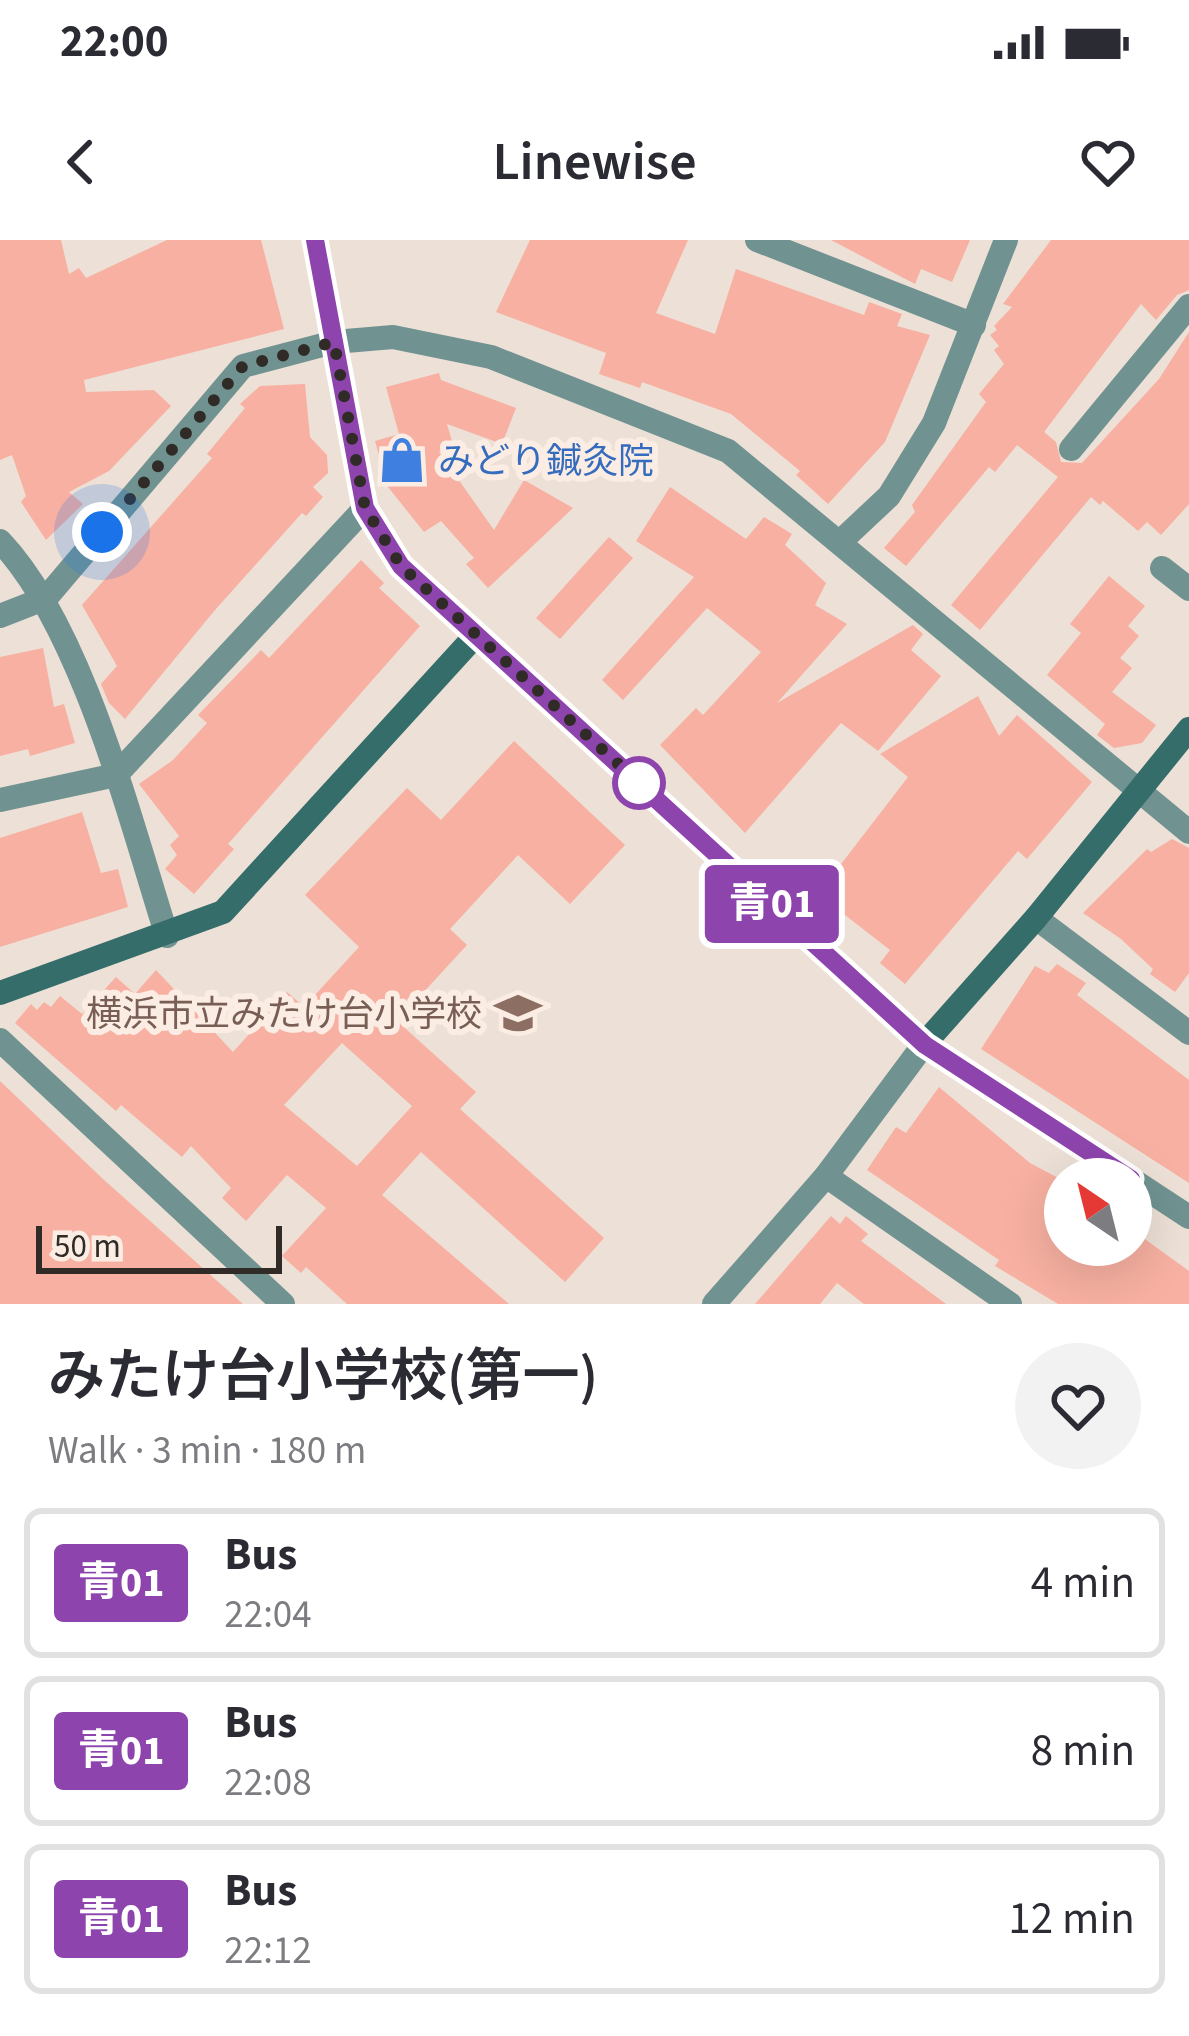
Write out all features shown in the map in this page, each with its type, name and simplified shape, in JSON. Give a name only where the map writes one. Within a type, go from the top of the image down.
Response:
[{"type":"street","points":[[315,240],[365,508],[401,566],[925,1044],[1099,1158]]},
{"type":"street","points":[[757,240],[974,325]]},
{"type":"street","points":[[840,542],[889,496],[934,423],[1006,240]]},
{"type":"street","points":[[1071,448],[1189,307]]},
{"type":"street","points":[[0,616],[46,598],[243,366],[334,342],[393,337],[513,365],[728,451],[1189,832]]},
{"type":"street","points":[[0,800],[116,775],[365,508]]},
{"type":"street","points":[[0,541],[46,598],[116,775],[167,936]]},
{"type":"street","points":[[1162,568],[1189,589]]},
{"type":"street","points":[[0,993],[223,912],[476,635]]},
{"type":"street","points":[[725,1300],[925,1044],[1036,918],[1189,729]]},
{"type":"street","points":[[1036,918],[1189,1033]]},
{"type":"street","points":[[0,1040],[283,1304]]},
{"type":"street","points":[[826,1176],[1010,1304]]},
{"type":"street","points":[[1152,1193],[1189,1217]]},
{"type":"building","points":[[0,240],[61,240],[69,274],[79,268],[86,278],[167,240],[261,240],[284,329],[84,380],[86,392],[154,390],[171,406],[109,471],[69,492],[83,504],[46,540],[21,502],[26,496],[12,455],[0,460]]},
{"type":"building","points":[[530,240],[688,240],[656,313],[715,334],[736,269],[864,315],[869,302],[902,314],[897,326],[930,335],[885,442],[828,504],[796,475],[800,471],[731,414],[642,382],[640,388],[599,374],[606,353],[496,312]]},
{"type":"building","points":[[831,240],[970,240],[952,282],[921,269],[915,284]]},
{"type":"building","points":[[1051,240],[1189,240],[1189,290],[1177,295],[1156,320],[1141,304],[1044,432],[1056,442],[1061,462],[1082,463],[1159,379],[1189,332],[1189,504],[1161,535],[1147,522],[1138,531],[1103,501],[1100,505],[1091,497],[980,630],[951,605],[1058,477],[1017,445],[995,472],[989,467],[906,566],[884,548],[915,512],[912,505],[986,402],[979,394],[1004,364],[990,335],[1012,307],[1003,304]]},
{"type":"building","points":[[439,373],[441,380],[516,408],[502,444],[447,424],[454,448],[439,452],[494,530],[524,480],[573,508],[488,588],[466,564],[474,558],[441,521],[424,532],[388,487],[375,441],[399,434],[386,387]]},
{"type":"building","points":[[305,384],[310,437],[327,455],[328,473],[313,487],[323,497],[306,516],[302,513],[215,610],[125,719],[109,703],[101,684],[117,666],[82,605],[212,458],[207,454],[245,408],[240,404],[260,386]]},
{"type":"building","points":[[670,487],[746,539],[764,517],[792,534],[785,545],[826,583],[815,605],[847,624],[777,703],[913,625],[923,634],[911,650],[941,676],[878,751],[841,723],[745,833],[660,745],[696,708],[703,715],[761,652],[707,608],[623,700],[602,680],[694,577],[636,541]]},
{"type":"building","points":[[609,537],[633,558],[560,639],[536,618]]},
{"type":"building","points":[[361,560],[384,583],[379,588],[420,626],[228,844],[234,849],[194,894],[165,869],[177,855],[170,845],[179,836],[139,784],[173,760],[207,723],[198,715],[261,650],[269,658]]},
{"type":"building","points":[[1109,576],[1145,606],[1128,626],[1139,636],[1120,658],[1132,668],[1112,692],[1156,725],[1142,743],[1114,748],[1097,735],[1105,724],[1047,675],[1081,633],[1070,624]]},
{"type":"building","points":[[43,648],[54,707],[64,704],[75,743],[30,756],[28,749],[0,756],[0,657]]},
{"type":"building","points":[[978,696],[999,736],[1017,715],[1092,782],[1027,859],[1018,851],[905,984],[880,963],[890,950],[818,894],[908,777],[880,754]]},
{"type":"building","points":[[514,741],[625,845],[570,904],[518,855],[450,929],[467,945],[397,1021],[476,1092],[460,1109],[604,1238],[565,1282],[421,1152],[382,1195],[509,1304],[347,1304],[306,1267],[301,1273],[282,1256],[326,1208],[287,1175],[246,1221],[222,1198],[231,1188],[191,1146],[182,1157],[121,1105],[116,1111],[15,1023],[31,1004],[37,1010],[44,1002],[51,1007],[60,996],[82,1014],[116,977],[135,994],[156,970],[233,1052],[287,992],[304,1007],[359,947],[305,895],[407,788],[441,820]],"holes":[[[342,1043],[412,1106],[357,1166],[284,1105]]]},
{"type":"building","points":[[82,812],[101,873],[118,869],[128,907],[0,947],[0,838]]},
{"type":"building","points":[[1172,839],[1189,848],[1189,973],[1175,992],[1150,974],[1153,969],[1121,939],[1083,913],[1147,849],[1151,852]]},
{"type":"building","points":[[1057,964],[1086,983],[1077,995],[1189,1080],[1189,1183],[981,1049],[1035,966],[1049,973]]},
{"type":"building","points":[[0,1081],[103,1179],[243,1304],[0,1304]]},
{"type":"building","points":[[939,1087],[1044,1170],[1044,1266],[1152,1266],[1152,1244],[1189,1271],[1189,1304],[1058,1304],[995,1266],[999,1260],[867,1170],[896,1127],[906,1133]]},
{"type":"building","points":[[831,1216],[840,1224],[846,1216],[868,1234],[861,1241],[946,1304],[864,1304],[837,1283],[820,1304],[755,1304]]},
{"type":"bus line","name":"青01","points":[[315,240],[365,508],[401,566],[925,1045],[1099,1158]]},
{"type":"place","name":"みどり鍼灸院","points":[[402,460]]},
{"type":"place","name":"横浜市立みたけ台小学校","points":[[518,1013]]},
{"type":"route","points":[[102,532],[243,366],[334,342],[365,508],[401,566],[649,792],[639,783]]}]
